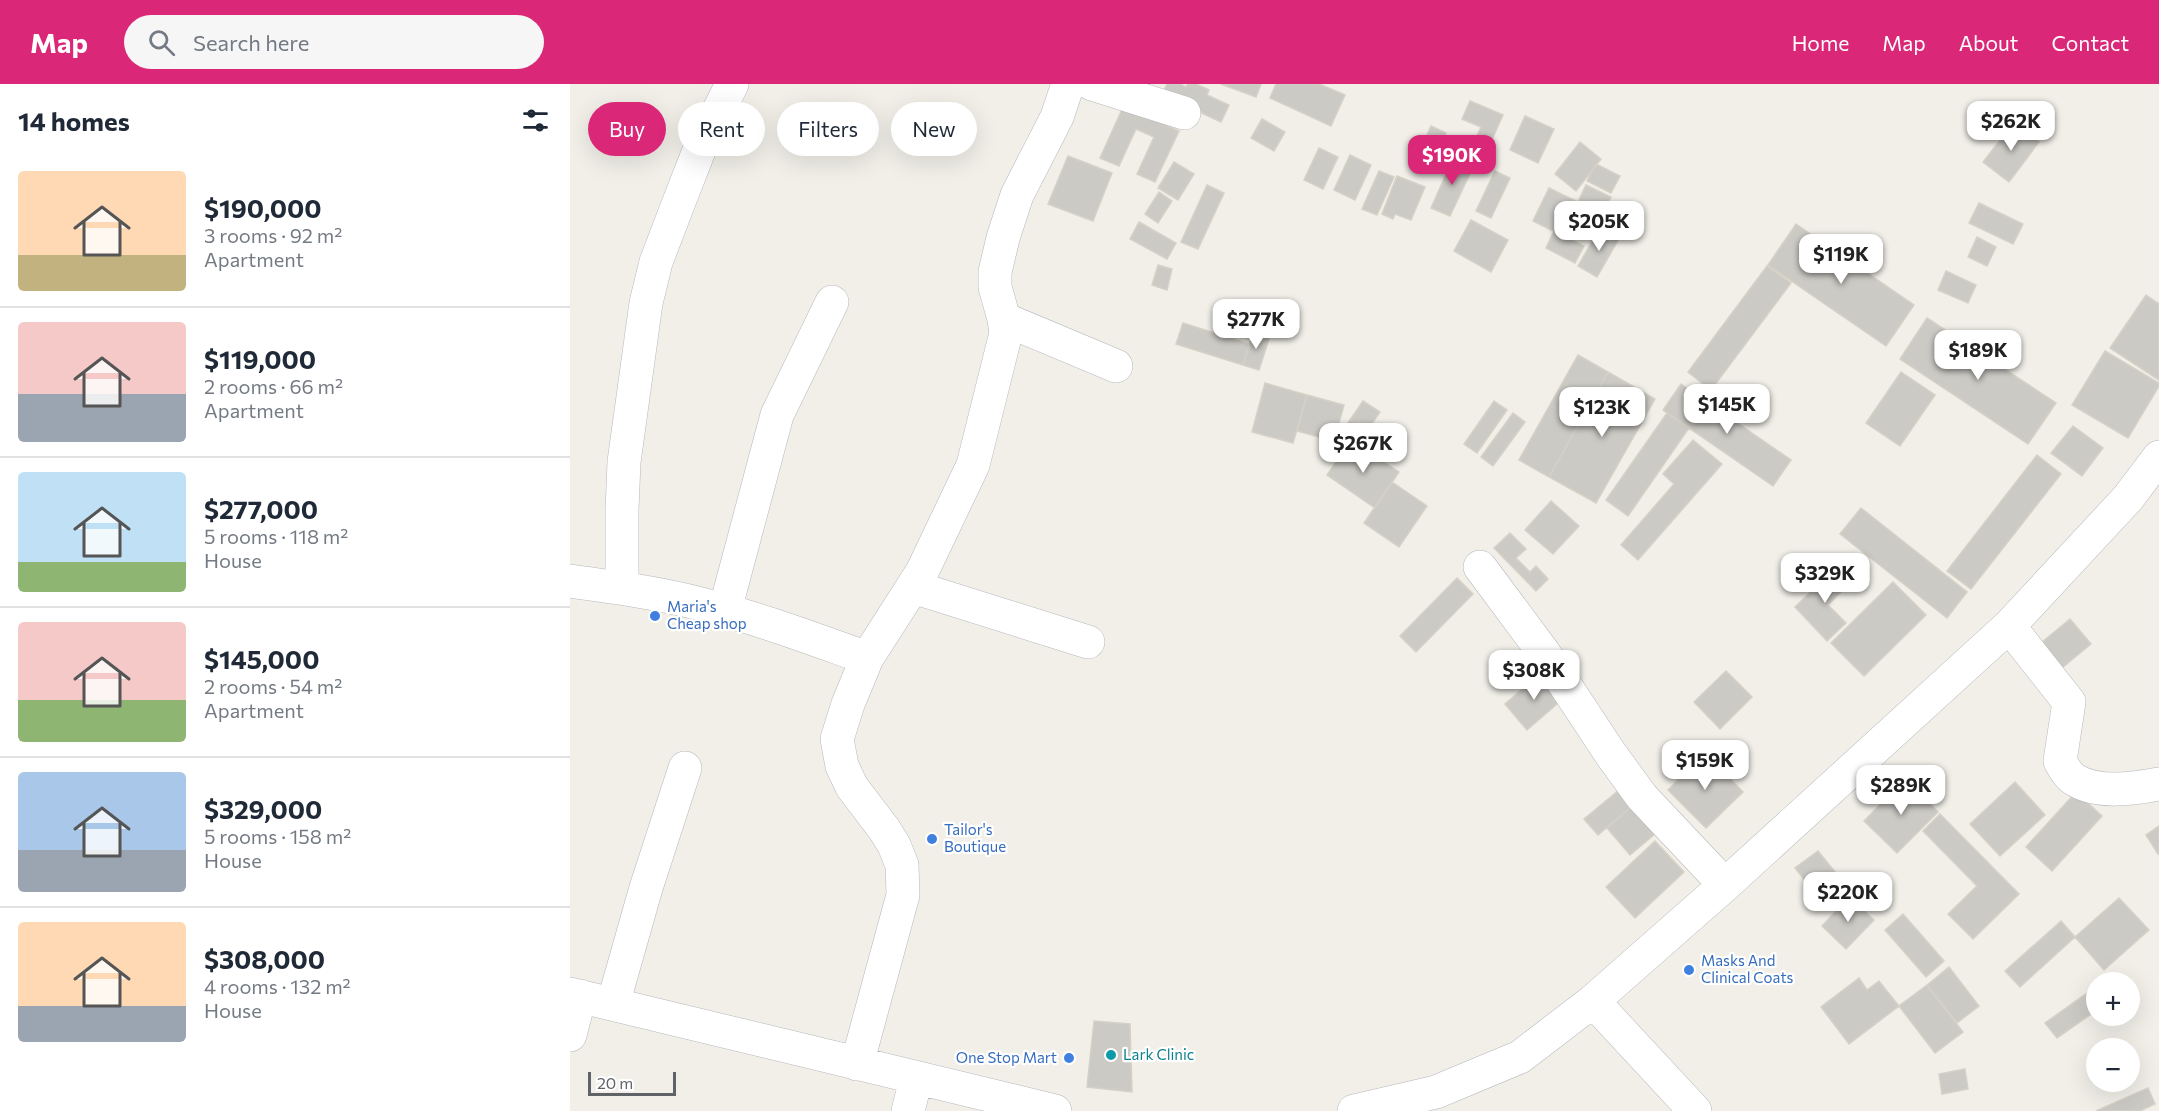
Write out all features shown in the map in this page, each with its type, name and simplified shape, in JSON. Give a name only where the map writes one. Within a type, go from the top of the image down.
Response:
[{"type":"street","points":[[622,588],[624,462],[646,303],[656,262],[700,148],[732,84]]},
{"type":"street","points":[[858,1064],[903,895],[902,865],[894,845],[852,787],[842,766],[837,739],[848,704],[867,658],[913,587],[942,533],[973,465],[1006,333],[995,287],[995,272],[1003,238],[1017,195],[1057,117],[1068,84]]},
{"type":"street","points":[[1092,84],[1184,113]]},
{"type":"street","points":[[725,610],[777,415],[832,302]]},
{"type":"street","points":[[1004,319],[1116,366]]},
{"type":"street","points":[[1354,1111],[1440,1101],[1520,1057],[1593,1001],[1725,885],[2009,626],[2128,498],[2159,457]]},
{"type":"street","points":[[1480,567],[1544,653],[1642,797],[1725,885]]},
{"type":"street","points":[[570,580],[622,588],[725,610],[867,658]]},
{"type":"street","points":[[913,587],[1088,642]]},
{"type":"street","points":[[2009,626],[2068,702],[2060,761],[2073,779],[2085,784],[2114,789],[2133,789],[2159,784]]},
{"type":"street","points":[[613,1004],[646,888],[685,768]]},
{"type":"street","points":[[570,1035],[575,995],[1055,1111]]},
{"type":"street","points":[[1593,1001],[1695,1111]]},
{"type":"street","points":[[908,1111],[916,1078]]},
{"type":"building","points":[[1167,84],[1180,84],[1186,87],[1188,84],[1196,84],[1209,90],[1207,95],[1229,105],[1221,122],[1162,95]]},
{"type":"building","points":[[1221,84],[1261,84],[1256,97]]},
{"type":"building","points":[[1276,84],[1319,84],[1345,95],[1331,126],[1270,98]]},
{"type":"building","points":[[1470,101],[1503,115],[1486,153],[1472,147],[1481,127],[1462,119]]},
{"type":"building","points":[[1124,105],[1179,131],[1155,182],[1137,174],[1154,137],[1136,129],[1119,166],[1100,158]]},
{"type":"building","points":[[1525,116],[1554,129],[1538,163],[1510,150]]},
{"type":"building","points":[[1262,119],[1285,132],[1274,151],[1251,138]]},
{"type":"building","points":[[2014,122],[2039,142],[2009,182],[1983,162]]},
{"type":"building","points":[[1431,126],[1446,133],[1429,173],[1413,167]]},
{"type":"building","points":[[1580,142],[1601,159],[1576,191],[1555,174]]},
{"type":"building","points":[[1319,148],[1338,157],[1323,189],[1304,180]]},
{"type":"building","points":[[1350,155],[1371,165],[1355,200],[1334,190]]},
{"type":"building","points":[[1068,156],[1112,173],[1093,221],[1048,204]]},
{"type":"building","points":[[1454,156],[1474,165],[1450,216],[1431,208]]},
{"type":"building","points":[[1174,162],[1194,174],[1178,200],[1158,188]]},
{"type":"building","points":[[1596,164],[1620,176],[1611,193],[1587,181]]},
{"type":"building","points":[[1379,171],[1394,177],[1377,215],[1362,209]]},
{"type":"building","points":[[1495,171],[1510,178],[1491,218],[1476,211]]},
{"type":"building","points":[[1397,176],[1425,187],[1411,220],[1395,214],[1393,219],[1382,214]]},
{"type":"building","points":[[1207,185],[1224,193],[1198,249],[1181,242]]},
{"type":"building","points":[[1586,185],[1611,197],[1602,214],[1578,202]]},
{"type":"building","points":[[1549,188],[1578,202],[1561,235],[1533,221]]},
{"type":"building","points":[[1159,192],[1172,201],[1158,223],[1145,214]]},
{"type":"building","points":[[1979,203],[2023,224],[2013,244],[1969,223]]},
{"type":"building","points":[[1471,220],[1508,240],[1491,272],[1454,251]]},
{"type":"building","points":[[1139,222],[1176,243],[1167,259],[1130,239]]},
{"type":"building","points":[[1796,224],[1914,305],[1886,346],[1768,265]]},
{"type":"building","points":[[1601,226],[1620,237],[1597,277],[1578,266]]},
{"type":"building","points":[[1554,231],[1584,246],[1575,263],[1546,248]]},
{"type":"building","points":[[1977,237],[1996,247],[1987,266],[1968,257]]},
{"type":"building","points":[[1158,265],[1172,269],[1167,290],[1152,285]]},
{"type":"building","points":[[1767,266],[1791,283],[1711,390],[1688,372]]},
{"type":"building","points":[[1946,271],[1976,285],[1968,303],[1938,290]]},
{"type":"building","points":[[2146,295],[2159,304],[2159,380],[2110,348]]},
{"type":"building","points":[[1927,318],[2056,403],[2028,444],[1900,359]]},
{"type":"building","points":[[1183,323],[1249,344],[1243,365],[1176,344]]},
{"type":"building","points":[[1254,330],[1270,336],[1259,370],[1243,365]]},
{"type":"building","points":[[2105,351],[2159,383],[2128,438],[2072,405]]},
{"type":"building","points":[[1578,355],[1608,372],[1549,477],[1519,460]]},
{"type":"building","points":[[1608,372],[1655,399],[1596,503],[1549,477]]},
{"type":"building","points":[[1901,372],[1935,395],[1900,446],[1866,423]]},
{"type":"building","points":[[1265,383],[1307,395],[1293,443],[1252,432]]},
{"type":"building","points":[[1681,384],[1791,460],[1773,486],[1663,410]]},
{"type":"building","points":[[1307,395],[1344,405],[1334,441],[1297,431]]},
{"type":"building","points":[[1363,401],[1380,412],[1358,444],[1341,433]]},
{"type":"building","points":[[1494,401],[1507,410],[1477,453],[1464,444]]},
{"type":"building","points":[[1513,413],[1525,422],[1493,466],[1481,457]]},
{"type":"building","points":[[1667,413],[1689,428],[1628,516],[1606,500]]},
{"type":"building","points":[[2073,426],[2103,448],[2082,476],[2051,453]]},
{"type":"building","points":[[1351,440],[1399,472],[1375,508],[1327,475]]},
{"type":"building","points":[[1693,440],[1722,464],[1638,560],[1621,545],[1674,484],[1663,474]]},
{"type":"building","points":[[2037,455],[2061,474],[1971,589],[1947,571]]},
{"type":"building","points":[[1392,482],[1427,506],[1399,547],[1364,523]]},
{"type":"building","points":[[1551,501],[1579,526],[1553,554],[1525,530]]},
{"type":"building","points":[[1861,508],[1967,592],[1947,618],[1840,534]]},
{"type":"building","points":[[1510,533],[1526,549],[1516,558],[1530,572],[1536,566],[1548,579],[1536,591],[1494,548]]},
{"type":"building","points":[[1837,566],[1852,581],[1828,605],[1846,623],[1827,641],[1795,607]]},
{"type":"building","points":[[1457,578],[1473,594],[1416,652],[1400,636]]},
{"type":"building","points":[[1893,582],[1926,615],[1864,676],[1831,643]]},
{"type":"building","points":[[2070,619],[2091,644],[2057,672],[2036,647]]},
{"type":"building","points":[[1726,671],[1752,697],[1720,729],[1694,702]]},
{"type":"building","points":[[1542,672],[1564,698],[1527,730],[1505,704]]},
{"type":"building","points":[[1705,753],[1743,792],[1706,828],[1668,790]]},
{"type":"building","points":[[1905,779],[1938,812],[1897,853],[1864,821]]},
{"type":"building","points":[[2015,782],[2045,815],[2000,856],[1970,824]]},
{"type":"building","points":[[1619,790],[1632,806],[1598,835],[1584,819]]},
{"type":"building","points":[[2076,792],[2102,816],[2052,871],[2026,847]]},
{"type":"building","points":[[1632,806],[1655,834],[1630,855],[1607,828]]},
{"type":"building","points":[[1940,814],[2019,894],[1973,939],[1948,914],[1977,886],[1923,831]]},
{"type":"building","points":[[2159,826],[2159,853],[2158,854],[2146,835]]},
{"type":"building","points":[[1655,841],[1684,872],[1635,918],[1606,887]]},
{"type":"building","points":[[1818,851],[1844,883],[1821,901],[1795,868]]},
{"type":"building","points":[[1849,897],[1874,920],[1846,949],[1822,926]]},
{"type":"building","points":[[2119,898],[2149,930],[2104,970],[2075,937]]},
{"type":"building","points":[[1903,914],[1944,961],[1926,977],[1885,930]]},
{"type":"building","points":[[2061,921],[2075,937],[2020,987],[2005,971]]},
{"type":"building","points":[[1949,967],[1979,1006],[1957,1023],[1927,985]]},
{"type":"building","points":[[1859,978],[1867,990],[1879,981],[1899,1006],[1849,1044],[1821,1007]]},
{"type":"building","points":[[1927,985],[1963,1032],[1935,1053],[1899,1006]]},
{"type":"building","points":[[2086,994],[2086,1018],[2057,1038],[2045,1023]]},
{"type":"building","name":"Lark Clinic","points":[[1094,1021],[1130,1024],[1132,1092],[1087,1087]]},
{"type":"building","points":[[1965,1069],[1968,1089],[1942,1094],[1939,1074]]},
{"type":"building","points":[[2148,1088],[2155,1104],[2140,1111],[2096,1111],[2140,1092]]},
{"type":"place","name":"Maria's Cheap shop","points":[[655,616]]},
{"type":"place","name":"Tailor's Boutique","points":[[932,839]]},
{"type":"place","name":"Masks And Clinical Coats","points":[[1689,970]]},
{"type":"place","name":"Lark Clinic","points":[[1111,1055]]},
{"type":"place","name":"One Stop Mart","points":[[1069,1058]]}]
